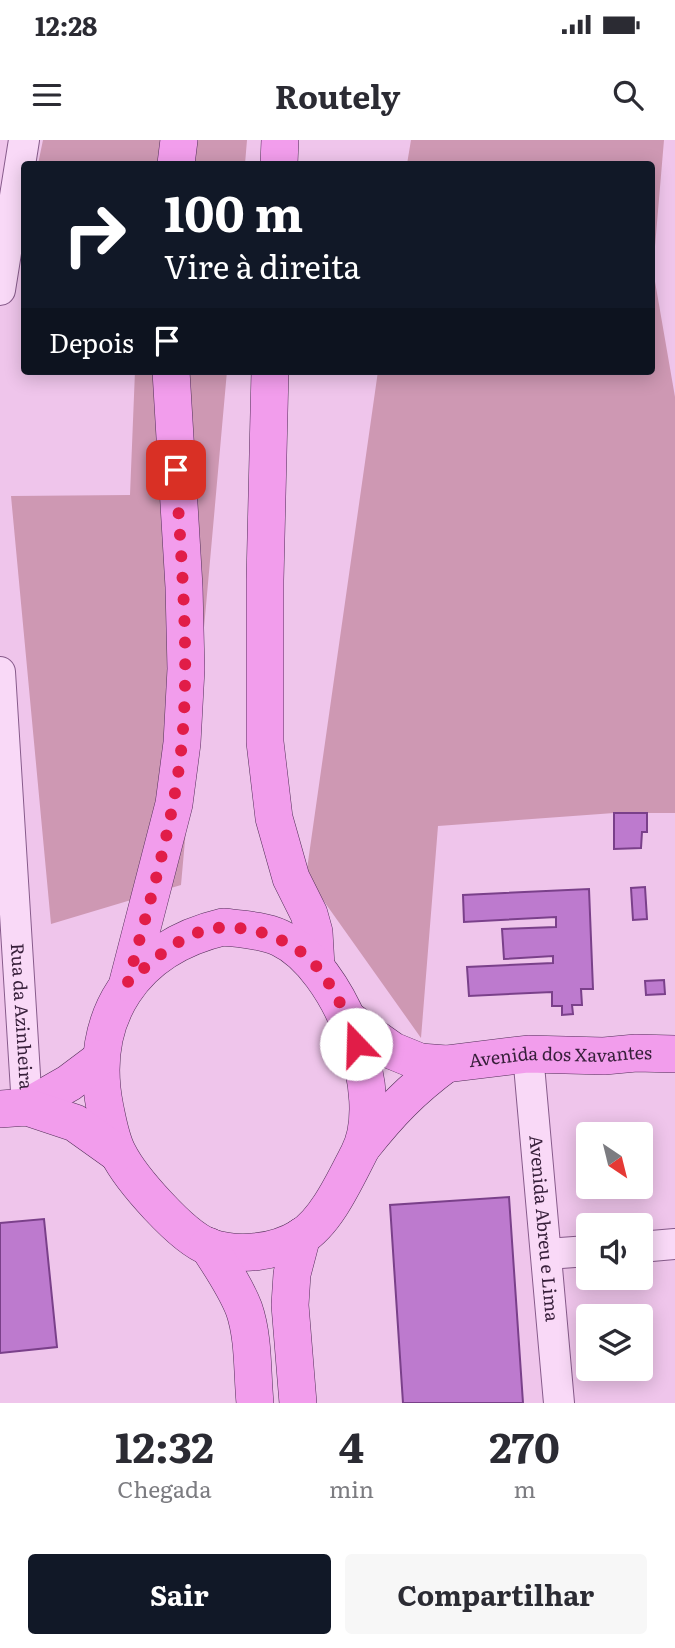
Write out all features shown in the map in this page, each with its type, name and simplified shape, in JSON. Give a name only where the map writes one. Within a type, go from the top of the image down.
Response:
[{"type":"main road","points":[[176,161],[179,140]]},
{"type":"main road","points":[[279,161],[280,140]]},
{"type":"main road","points":[[117,1153],[102,1091],[101,1059],[105,1030],[128,982],[174,804],[182,743],[186,669],[184,587],[171,375]]},
{"type":"main road","points":[[270,375],[265,580],[265,742],[274,818],[288,869],[314,932],[316,966]]},
{"type":"main road","points":[[128,982],[163,952],[195,933],[223,926],[281,938],[316,966],[349,1020],[364,1068],[368,1104],[363,1146],[324,1214],[302,1236],[271,1249],[243,1253],[208,1246]]},
{"type":"main road","name":"Avenida dos Xavantes","points":[[349,1020],[393,1051],[420,1062],[446,1064],[528,1054],[675,1054]]},
{"type":"main road","points":[[636,1053],[675,1035]]},
{"type":"main road","points":[[14,1108],[69,1083],[101,1059]]},
{"type":"main road","name":"Avenida dos Xavantes","points":[[363,1146],[396,1106],[446,1064]]},
{"type":"main road","points":[[14,1108],[75,1123],[117,1153],[159,1208],[208,1246],[229,1279],[244,1310],[251,1343],[255,1403]]},
{"type":"main road","points":[[298,1403],[289,1305],[292,1274],[302,1236]]},
{"type":"street","points":[[0,290],[24,140]]},
{"type":"street","name":"Rua da Azinheira","points":[[0,672],[14,1108]]},
{"type":"street","name":"Avenida Abreu e Lima","points":[[528,1054],[559,1403]]},
{"type":"street","points":[[653,1246],[675,1244]]},
{"type":"street","points":[[547,1254],[576,1252]]},
{"type":"shaded area","points":[[43,140],[247,140],[245,161],[39,161]]},
{"type":"shaded area","points":[[411,140],[664,140],[655,246],[655,161],[408,161]]},
{"type":"shaded area","points":[[655,282],[675,397],[675,813],[614,813],[438,826],[421,1038],[306,876],[377,375],[655,375]]},
{"type":"shaded area","points":[[135,375],[227,375],[181,885],[51,924],[11,496],[130,495]]},
{"type":"building","points":[[614,813],[647,813],[647,832],[642,832],[641,848],[614,849]]},
{"type":"building","points":[[645,887],[647,919],[633,920],[631,888]]},
{"type":"building","points":[[589,889],[593,989],[581,989],[582,1005],[572,1005],[573,1014],[562,1015],[562,1006],[552,1006],[552,992],[469,996],[467,967],[553,963],[553,956],[504,959],[502,929],[556,927],[556,917],[464,922],[463,895]]},
{"type":"building","points":[[664,980],[665,994],[646,995],[645,981]]},
{"type":"building","points":[[509,1197],[523,1403],[403,1403],[390,1205]]},
{"type":"building","points":[[44,1219],[57,1347],[0,1353],[0,1223]]},
{"type":"route","points":[[176,470],[184,587],[186,669],[182,743],[174,804],[128,982],[163,952],[195,933],[223,926],[281,938],[316,966],[349,1020],[356,1044]]}]
